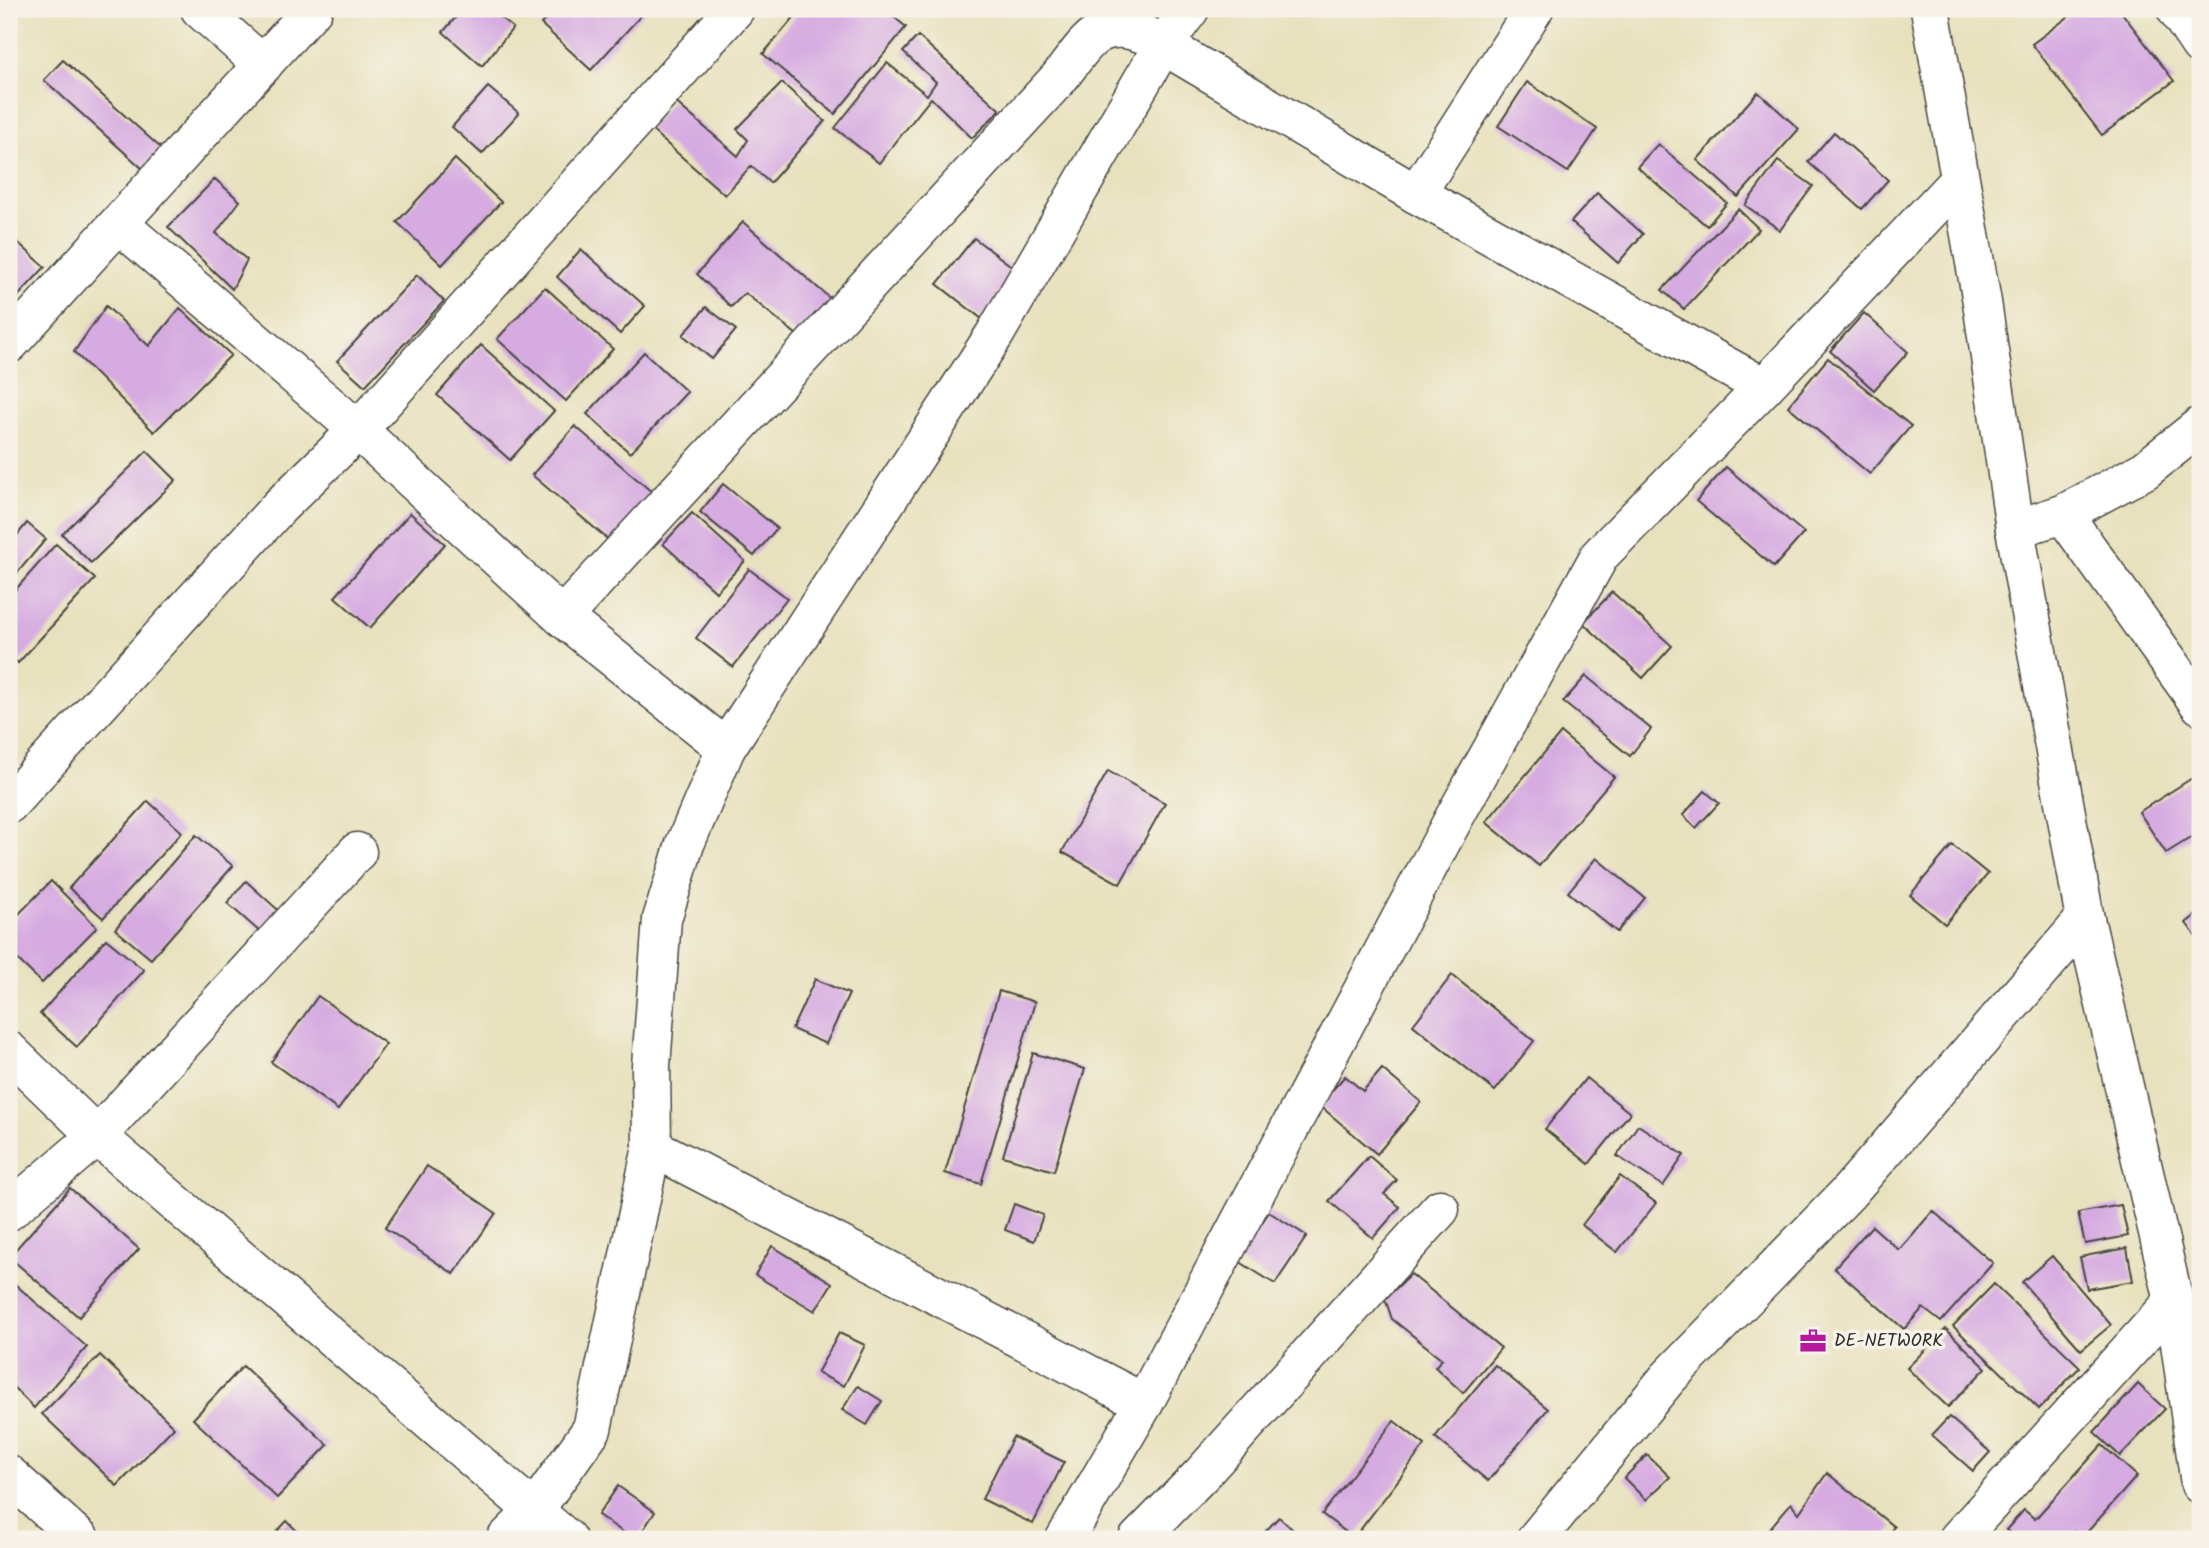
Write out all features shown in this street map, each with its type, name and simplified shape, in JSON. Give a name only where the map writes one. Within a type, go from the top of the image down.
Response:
[{"type":"street","points":[[200,9],[264,65]]},
{"type":"street","points":[[9,344],[313,9]]},
{"type":"street","points":[[9,804],[279,507],[358,430],[735,9]]},
{"type":"street","points":[[506,1539],[533,1512],[592,1429],[652,1147],[651,1066],[662,919],[685,844],[726,748],[995,334],[1163,45],[1190,9]]},
{"type":"street","points":[[1416,194],[1534,9]]},
{"type":"street","points":[[1930,9],[1982,302],[2015,529],[2085,919],[2174,1301],[2200,1484]]},
{"type":"street","points":[[2176,9],[2200,45]]},
{"type":"street","points":[[562,617],[1041,98],[1095,35],[1108,28],[1120,27],[1146,35],[1416,194],[1764,387]]},
{"type":"street","points":[[1065,1539],[1144,1403],[1454,818],[1600,555],[1764,387],[1959,180]]},
{"type":"street","points":[[119,224],[358,430],[562,617],[726,748]]},
{"type":"street","points":[[2015,529],[2063,514],[2145,470],[2200,426]]},
{"type":"street","points":[[2063,514],[2200,705]]},
{"type":"street","points":[[9,1210],[97,1136],[357,852]]},
{"type":"street","points":[[1536,1539],[1668,1378],[1847,1194],[2085,919]]},
{"type":"street","points":[[9,1051],[97,1136],[567,1539]]},
{"type":"street","points":[[652,1147],[1144,1403]]},
{"type":"street","points":[[1138,1539],[1201,1475],[1440,1209]]},
{"type":"street","points":[[2174,1301],[2200,1344]]},
{"type":"street","points":[[1958,1539],[2174,1301]]},
{"type":"street","points":[[9,1475],[80,1539]]},
{"type":"building","points":[[463,9],[490,9],[513,28],[482,66],[443,32]]},
{"type":"building","points":[[555,9],[647,9],[591,70],[541,24]]},
{"type":"building","points":[[801,9],[884,9],[906,27],[835,114],[763,54]]},
{"type":"building","points":[[2079,9],[2119,9],[2174,81],[2102,135],[2032,44]]},
{"type":"building","points":[[918,36],[1000,110],[972,138],[931,98],[879,163],[835,128],[887,63],[927,95],[936,82],[903,52]]},
{"type":"building","points":[[63,60],[162,149],[143,169],[44,80]]},
{"type":"building","points":[[1527,82],[1597,129],[1568,172],[1498,126]]},
{"type":"building","points":[[782,83],[825,121],[770,183],[751,166],[725,195],[649,128],[673,100],[738,156],[748,140],[737,129]]},
{"type":"building","points":[[488,87],[519,113],[482,154],[452,127]]},
{"type":"building","points":[[1758,92],[1799,129],[1738,197],[1697,160]]},
{"type":"building","points":[[1834,132],[1888,180],[1862,209],[1808,162]]},
{"type":"building","points":[[1658,144],[1727,203],[1707,226],[1637,167]]},
{"type":"building","points":[[455,159],[501,202],[442,265],[397,222]]},
{"type":"building","points":[[1778,161],[1813,186],[1780,230],[1745,205]]},
{"type":"building","points":[[215,179],[240,201],[216,233],[247,260],[232,289],[168,227]]},
{"type":"building","points":[[1597,193],[1643,234],[1618,263],[1571,222]]},
{"type":"building","points":[[1738,209],[1759,229],[1684,309],[1662,290]]},
{"type":"building","points":[[743,222],[833,301],[802,339],[745,293],[731,307],[697,274]]},
{"type":"building","points":[[12,237],[45,267],[9,306],[9,240]]},
{"type":"building","points":[[974,238],[1018,271],[982,319],[937,284]]},
{"type":"building","points":[[581,249],[645,306],[620,334],[557,277]]},
{"type":"building","points":[[417,275],[444,301],[365,386],[337,361]]},
{"type":"building","points":[[545,287],[613,349],[566,401],[497,339]]},
{"type":"building","points":[[106,306],[149,346],[180,308],[231,355],[154,432],[74,352]]},
{"type":"building","points":[[706,307],[736,330],[712,359],[683,335]]},
{"type":"building","points":[[1864,313],[1908,352],[1874,390],[1830,351]]},
{"type":"building","points":[[481,345],[554,411],[510,460],[437,395]]},
{"type":"building","points":[[644,352],[687,392],[630,453],[587,414]]},
{"type":"building","points":[[1828,358],[1911,426],[1870,474],[1788,406]]},
{"type":"building","points":[[575,426],[653,493],[611,542],[532,475]]},
{"type":"building","points":[[147,451],[176,480],[91,563],[62,534]]},
{"type":"building","points":[[1726,467],[1804,533],[1774,567],[1696,501]]},
{"type":"building","points":[[723,484],[777,528],[754,556],[700,512]]},
{"type":"building","points":[[410,513],[445,544],[370,628],[335,597]]},
{"type":"building","points":[[692,513],[745,561],[716,592],[663,544]]},
{"type":"building","points":[[27,523],[46,539],[12,579],[9,576],[9,545]]},
{"type":"building","points":[[56,544],[95,579],[18,663],[9,655],[9,597]]},
{"type":"building","points":[[749,569],[787,598],[733,667],[696,638]]},
{"type":"building","points":[[1612,592],[1672,646],[1643,678],[1583,623]]},
{"type":"building","points":[[1586,676],[1651,729],[1630,756],[1563,702]]},
{"type":"building","points":[[1561,733],[1614,777],[1539,866],[1486,822]]},
{"type":"building","points":[[1108,771],[1165,803],[1120,884],[1062,852]]},
{"type":"building","points":[[2200,773],[2200,832],[2166,853],[2139,812]]},
{"type":"building","points":[[1705,791],[1719,803],[1696,828],[1683,815]]},
{"type":"building","points":[[148,801],[182,832],[103,918],[69,888]]},
{"type":"building","points":[[196,835],[233,866],[151,959],[115,929]]},
{"type":"building","points":[[1952,845],[1988,874],[1945,924],[1910,895]]},
{"type":"building","points":[[1596,858],[1645,898],[1617,932],[1568,892]]},
{"type":"building","points":[[51,881],[97,927],[42,983],[9,951],[9,924]]},
{"type":"building","points":[[246,881],[288,919],[269,940],[227,903]]},
{"type":"building","points":[[2200,912],[2200,942],[2186,923]]},
{"type":"building","points":[[106,939],[144,970],[77,1047],[40,1014]]},
{"type":"building","points":[[1452,975],[1534,1041],[1495,1091],[1413,1025]]},
{"type":"building","points":[[815,979],[849,994],[826,1044],[792,1029]]},
{"type":"building","points":[[999,991],[1035,1002],[981,1184],[945,1173]]},
{"type":"building","points":[[318,996],[386,1044],[338,1110],[271,1062]]},
{"type":"building","points":[[1033,1053],[1085,1069],[1054,1171],[1003,1156]]},
{"type":"building","points":[[1382,1069],[1421,1102],[1377,1154],[1319,1105],[1345,1076],[1363,1091]]},
{"type":"building","points":[[1586,1078],[1630,1113],[1589,1164],[1545,1129]]},
{"type":"building","points":[[1638,1125],[1684,1155],[1663,1186],[1617,1156]]},
{"type":"building","points":[[1369,1156],[1397,1180],[1384,1194],[1400,1207],[1373,1238],[1329,1201]]},
{"type":"building","points":[[427,1166],[496,1213],[454,1274],[385,1228]]},
{"type":"building","points":[[1620,1176],[1656,1203],[1617,1252],[1582,1225]]},
{"type":"building","points":[[70,1188],[139,1249],[79,1317],[9,1257]]},
{"type":"building","points":[[1014,1204],[1043,1215],[1034,1241],[1005,1230]]},
{"type":"building","points":[[2121,1205],[2128,1236],[2085,1244],[2078,1213]]},
{"type":"building","points":[[1933,1211],[1993,1263],[1941,1322],[1923,1308],[1904,1329],[1834,1268],[1872,1226],[1899,1250]]},
{"type":"building","points":[[1269,1212],[1307,1236],[1275,1284],[1237,1260]]},
{"type":"building","points":[[772,1246],[832,1283],[815,1311],[755,1275]]},
{"type":"building","points":[[2127,1248],[2133,1281],[2087,1289],[2080,1257]]},
{"type":"building","points":[[2052,1256],[2111,1325],[2081,1350],[2022,1282]]},
{"type":"building","points":[[1411,1274],[1501,1348],[1463,1393],[1435,1367],[1442,1359],[1392,1319],[1385,1299]]},
{"type":"building","points":[[9,1279],[87,1347],[34,1408],[11,1385],[9,1387]]},
{"type":"building","points":[[1994,1284],[2080,1367],[2039,1409],[1953,1326]]},
{"type":"building","points":[[1946,1329],[1986,1368],[1948,1407],[1907,1368]]},
{"type":"building","points":[[839,1333],[865,1345],[844,1386],[817,1373]]},
{"type":"building","points":[[100,1355],[174,1427],[117,1486],[42,1414]]},
{"type":"building","points":[[1495,1365],[1548,1409],[1488,1481],[1435,1437]]},
{"type":"building","points":[[243,1366],[328,1445],[277,1498],[193,1419]]},
{"type":"building","points":[[2138,1384],[2165,1409],[2120,1456],[2094,1432]]},
{"type":"building","points":[[858,1386],[882,1401],[867,1425],[842,1410]]},
{"type":"building","points":[[1949,1417],[1990,1452],[1973,1471],[1932,1435]]},
{"type":"building","points":[[1394,1421],[1425,1445],[1354,1538],[1322,1514]]},
{"type":"building","points":[[1013,1437],[1064,1462],[1033,1524],[982,1499]]},
{"type":"building","points":[[2102,1445],[2137,1476],[2082,1538],[2074,1531],[2067,1539],[2017,1539],[2006,1530],[2024,1510],[2035,1519]]},
{"type":"building","points":[[1647,1455],[1670,1477],[1646,1500],[1624,1478]]},
{"type":"building","points":[[1827,1473],[1894,1527],[1884,1539],[1761,1539],[1791,1503],[1799,1513]]},
{"type":"building","points":[[618,1486],[655,1512],[637,1539],[598,1515]]},
{"type":"building","points":[[1279,1517],[1303,1539],[1258,1539]]},
{"type":"building","points":[[287,1521],[305,1539],[270,1539]]},
{"type":"place","name":"DE-NETWORK","points":[[1813,1341]]}]
